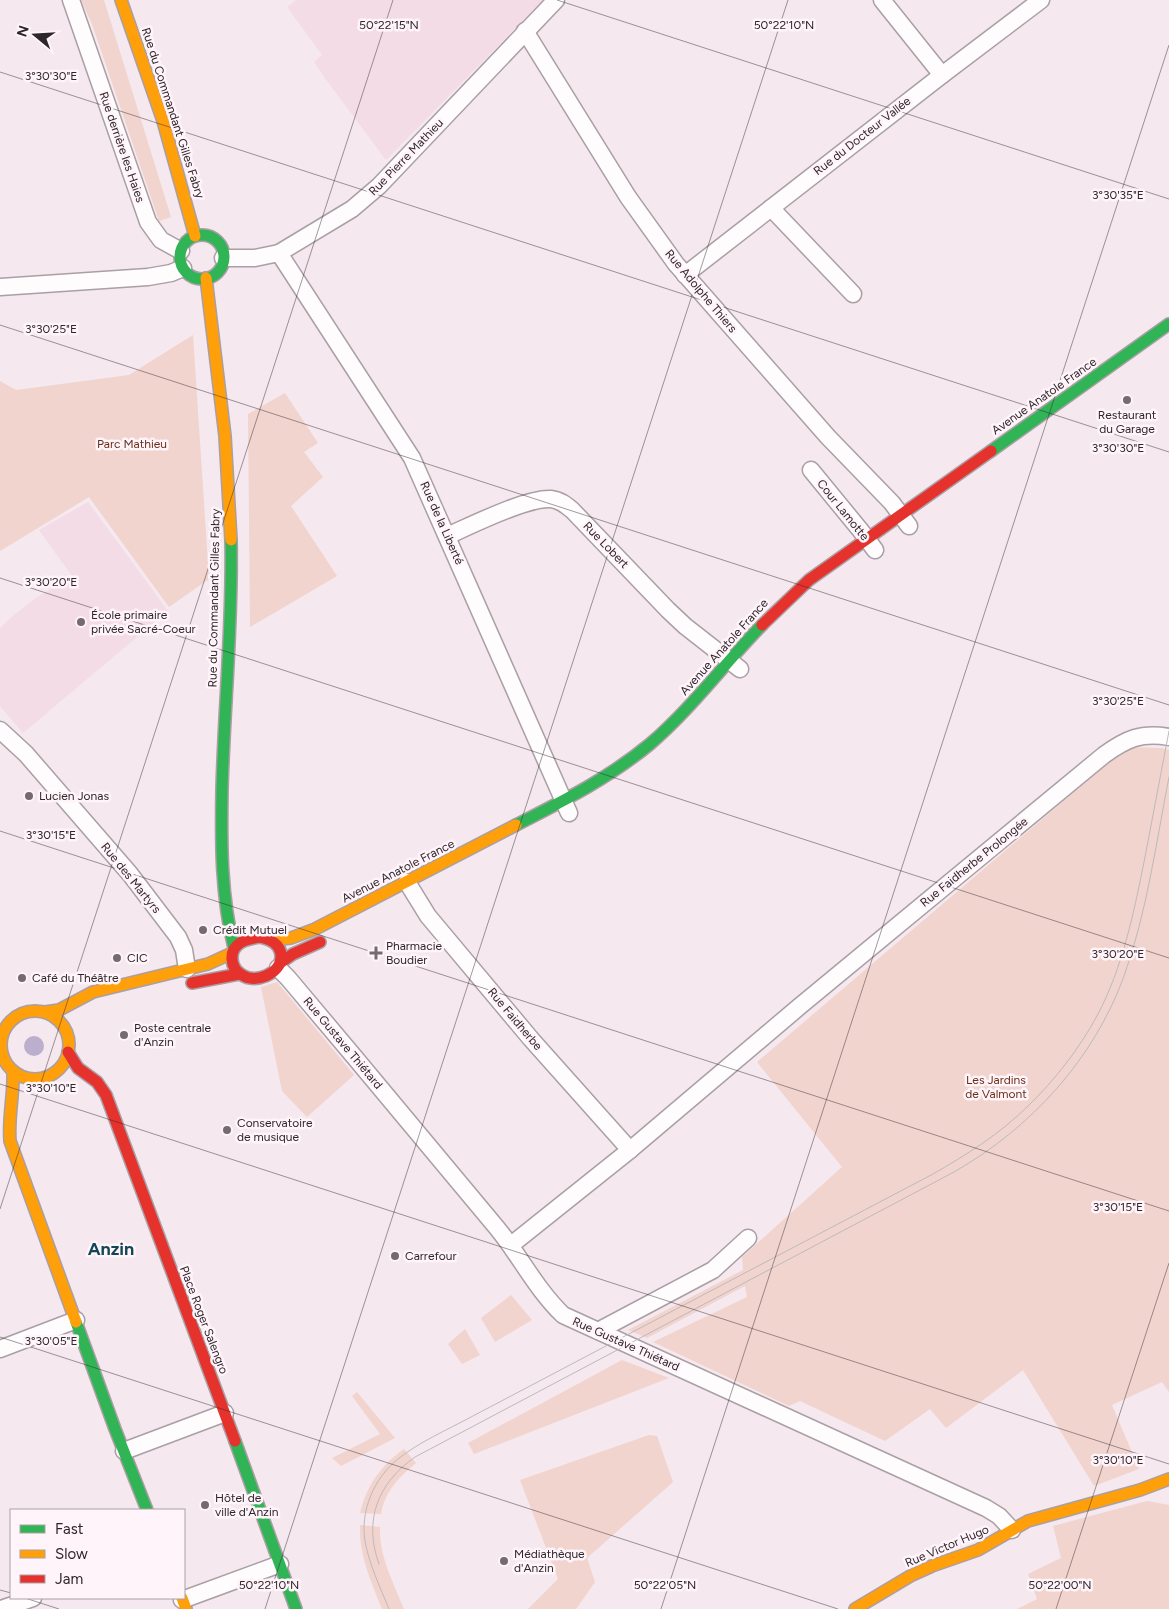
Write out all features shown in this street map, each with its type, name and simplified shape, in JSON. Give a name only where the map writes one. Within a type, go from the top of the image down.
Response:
[{"type":"street","name":"Rue derrière les Haies","points":[[71,0],[148,222],[161,240],[181,251]]},
{"type":"street","name":"Rue du Commandant Gilles Fabry","points":[[121,0],[163,121],[195,236]]},
{"type":"street","name":"Rue Pierre Mathieu","points":[[223,258],[254,258],[279,253],[352,209],[371,194],[556,0]]},
{"type":"street","points":[[882,0],[942,74]]},
{"type":"street","name":"Rue du Docteur Vallée","points":[[685,274],[942,74],[1041,0]]},
{"type":"street","name":"Rue Adolphe Thiers","points":[[525,31],[628,197],[685,274],[828,437],[886,497],[907,523]]},
{"type":"street","points":[[771,208],[853,294]]},
{"type":"street","points":[[204,235],[215,240],[222,249],[222,264],[218,271],[206,278],[191,276],[183,268],[180,260],[181,251],[188,240],[195,236],[204,235]]},
{"type":"street","name":"Rue de la Liberté","points":[[279,253],[408,450],[448,536],[568,810]]},
{"type":"street","points":[[0,287],[148,277],[171,273],[183,268]]},
{"type":"street","name":"Rue du Commandant Gilles Fabry","points":[[206,278],[224,416],[230,516],[230,611],[223,742],[222,835],[227,921],[233,951]]},
{"type":"street","name":"Avenue Anatole France","points":[[260,937],[273,940],[291,938],[412,891],[568,810],[584,790],[621,767],[737,667],[784,602],[818,573],[873,547],[907,523],[1169,324]]},
{"type":"street","name":"Cour Lamotte","points":[[811,470],[873,547]]},
{"type":"street","name":"Rue Lobert","points":[[448,536],[521,506],[546,499],[562,503],[572,510],[668,610],[737,667]]},
{"type":"street","name":"Rue des Martyrs","points":[[0,730],[26,754],[130,874],[178,937],[184,950],[187,969]]},
{"type":"street","name":"Rue Faidherbe Prolongée","points":[[630,1150],[800,1006],[1104,755],[1137,736],[1162,736]]},
{"type":"street","name":"Rue du Commandant Gilles Fabry","points":[[225,889],[239,917]]},
{"type":"street","name":"Rue Faidherbe","points":[[412,891],[428,916],[532,1039],[630,1150]]},
{"type":"street","points":[[248,926],[260,937]]},
{"type":"street","points":[[0,1022],[26,1012],[59,1010],[93,992],[214,962],[233,951],[242,941],[260,937]]},
{"type":"street","points":[[233,951],[233,966],[239,974],[254,978],[270,974],[293,954],[330,937]]},
{"type":"street","points":[[273,940],[280,950],[279,965]]},
{"type":"street","name":"Rue Gustave Thiétard","points":[[279,965],[511,1245],[535,1283],[560,1312],[598,1332],[986,1508],[999,1516],[1012,1530]]},
{"type":"street","points":[[183,985],[239,974]]},
{"type":"street","points":[[45,1012],[54,1016],[61,1023],[66,1031],[68,1046]]},
{"type":"street","points":[[13,1018],[2,1034],[1,1053],[5,1062],[13,1071],[28,1078],[46,1077],[60,1067],[75,1026]]},
{"type":"street","name":"Place Roger Salengro","points":[[68,1046],[78,1068],[96,1082],[106,1096],[296,1609]]},
{"type":"street","points":[[13,1071],[14,1088],[9,1115],[10,1141],[147,1509]]},
{"type":"street","points":[[511,1245],[630,1150]]},
{"type":"street","points":[[598,1332],[713,1270],[748,1238]]},
{"type":"street","points":[[0,1349],[76,1320]]},
{"type":"street","points":[[124,1451],[224,1413]]},
{"type":"street","name":"Rue Victor Hugo","points":[[856,1609],[912,1575],[978,1550],[1037,1518],[1140,1490],[1168,1480]]},
{"type":"street","points":[[183,1602],[280,1564]]},
{"type":"street","points":[[1,1609],[30,1599]]},
{"type":"shaded area","points":[[296,0],[543,0],[386,160],[314,62],[322,55],[287,7]]},
{"type":"shaded area","name":"École primaire privée Sacré-Coeur","points":[[88,502],[168,611],[23,733],[0,706],[0,628],[36,598],[72,576],[39,530]]},
{"type":"shaded area","points":[[34,1036],[41,1039],[44,1046],[41,1053],[34,1056],[27,1053],[24,1046],[27,1039]]},
{"type":"green space","points":[[81,0],[104,0],[171,217],[159,221],[92,24]]},
{"type":"green space","name":"Parc Mathieu","points":[[193,335],[209,579],[169,607],[89,497],[0,551],[0,381],[16,390],[129,375]]},
{"type":"green space","points":[[285,393],[318,443],[304,452],[323,477],[291,506],[337,576],[250,627],[248,414]]},
{"type":"green space","name":"Les Jardins de Valmont","points":[[1127,747],[1169,750],[1169,1392],[1162,1382],[1112,1405],[1139,1469],[1094,1486],[1023,1370],[946,1428],[930,1409],[885,1441],[800,1401],[789,1406],[653,1342],[747,1297],[745,1286],[647,1338],[628,1330],[743,1270],[742,1257],[842,1167],[757,1062]]},
{"type":"green space","points":[[277,982],[354,1075],[307,1117],[282,1091],[261,987]]},
{"type":"green space","points":[[511,1295],[532,1320],[495,1342],[481,1318]]},
{"type":"green space","points":[[465,1329],[480,1355],[462,1364],[448,1344]]},
{"type":"green space","points":[[622,1360],[669,1378],[474,1454],[468,1443]]},
{"type":"green space","points":[[357,1392],[395,1438],[341,1466],[332,1458],[380,1434],[352,1396]]},
{"type":"green space","points":[[649,1435],[657,1436],[673,1482],[587,1558],[595,1582],[576,1609],[528,1609],[558,1579],[520,1480]]},
{"type":"green space","points":[[404,1449],[416,1463],[389,1491],[381,1514],[360,1513],[367,1493],[376,1476],[388,1462]]},
{"type":"green space","points":[[1147,1501],[1169,1505],[1169,1609],[1017,1609],[1037,1599],[1028,1574],[1061,1558],[1053,1526]]},
{"type":"green space","points":[[360,1525],[380,1527],[384,1559],[404,1609],[382,1609],[361,1547]]},
{"type":"tram line","points":[[389,1609],[369,1558],[364,1530],[367,1507],[376,1485],[389,1467],[398,1459],[433,1436],[933,1174],[994,1135],[1048,1086],[1066,1064],[1097,1016],[1121,959],[1137,898],[1169,731]]},
{"type":"tram line","points":[[379,1564],[374,1548],[373,1532],[377,1504],[392,1478],[415,1457],[954,1172],[982,1154],[1034,1113],[1057,1089],[1096,1035],[1124,976],[1145,902],[1169,777]]},
{"type":"traffic: fast","points":[[202,235],[214,239],[220,245],[224,257],[220,269],[214,275],[202,279],[190,275],[184,269],[180,257],[184,245],[190,239],[202,235]]},
{"type":"traffic: fast","points":[[991,451],[1169,324]]},
{"type":"traffic: fast","points":[[231,540],[231,602],[223,759],[222,830],[226,909],[234,948]]},
{"type":"traffic: fast","points":[[516,825],[602,778],[650,744],[679,716],[762,625]]},
{"type":"traffic: fast","points":[[76,1322],[147,1509]]},
{"type":"traffic: fast","points":[[235,1441],[296,1609]]},
{"type":"traffic: slow","points":[[121,0],[163,121],[195,236]]},
{"type":"traffic: slow","points":[[206,278],[225,436],[231,540]]},
{"type":"traffic: slow","points":[[273,940],[291,938],[315,929],[516,825]]},
{"type":"traffic: slow","points":[[45,1012],[59,1010],[93,992],[208,964],[232,953]]},
{"type":"traffic: slow","points":[[35,1011],[48,1014],[59,1021],[66,1032],[69,1045],[66,1058],[59,1069],[48,1076],[35,1079],[22,1076],[11,1069],[4,1058],[1,1045],[4,1032],[11,1021],[22,1014],[35,1011]]},
{"type":"traffic: slow","points":[[13,1071],[10,1141],[76,1322]]},
{"type":"traffic: slow","points":[[855,1609],[912,1575],[978,1550],[1028,1521],[1140,1490],[1169,1479]]},
{"type":"traffic: slow","points":[[182,1599],[186,1609]]},
{"type":"traffic: jam","points":[[762,625],[809,580],[991,451]]},
{"type":"traffic: jam","points":[[258,937],[270,940],[277,945],[281,953],[280,964],[272,973],[266,976],[247,978],[235,968],[232,955],[236,946],[240,943],[258,937]]},
{"type":"traffic: jam","points":[[280,963],[293,954],[320,942]]},
{"type":"traffic: jam","points":[[192,983],[239,974]]},
{"type":"traffic: jam","points":[[68,1052],[78,1068],[97,1082],[106,1095],[235,1441]]},
{"type":"place","name":"Restaurant du Garage","points":[[1127,400]]},
{"type":"place","name":"École primaire privée Sacré-Coeur","points":[[81,622]]},
{"type":"place","name":"Lucien Jonas","points":[[29,796]]},
{"type":"place","name":"Crédit Mutuel","points":[[203,930]]},
{"type":"place","name":"Pharmacie Boudier","points":[[376,953]]},
{"type":"place","name":"CIC","points":[[117,958]]},
{"type":"place","name":"Café du Théâtre","points":[[22,978]]},
{"type":"place","name":"Poste centrale d'Anzin","points":[[124,1035]]},
{"type":"place","name":"Conservatoire de musique","points":[[227,1130]]},
{"type":"place","name":"Carrefour","points":[[395,1256]]},
{"type":"place","name":"Hôtel de ville d'Anzin","points":[[205,1505]]},
{"type":"place","name":"Médiathèque d'Anzin","points":[[504,1561]]},
{"type":"district","name":"Anzin","points":[[111,1249]]}]
